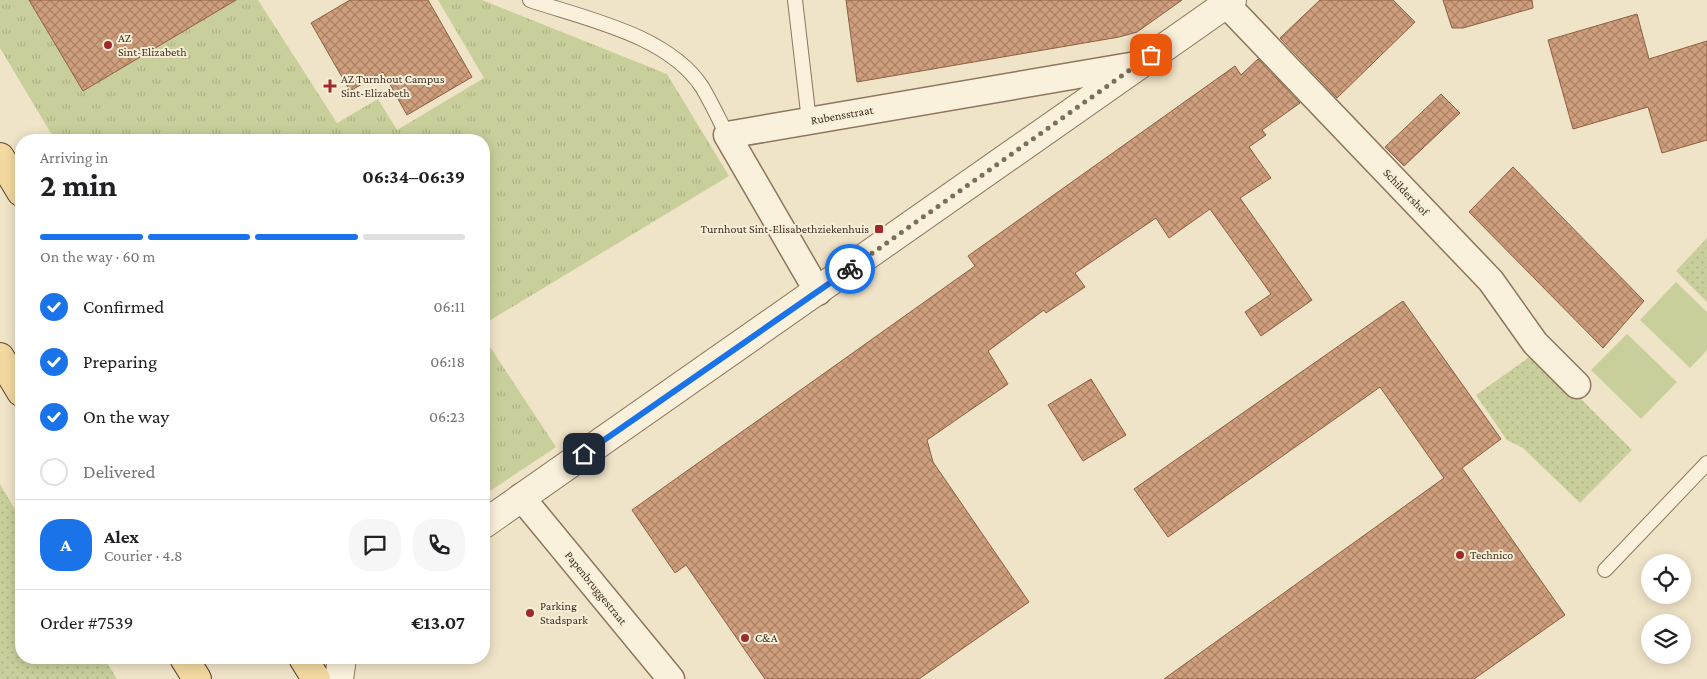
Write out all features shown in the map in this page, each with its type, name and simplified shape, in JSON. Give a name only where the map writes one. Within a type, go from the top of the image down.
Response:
[{"type":"main road","points":[[0,157],[15,182]]},
{"type":"main road","points":[[0,357],[15,382]]},
{"type":"main road","points":[[188,664],[197,679]]},
{"type":"main road","points":[[307,664],[316,679]]},
{"type":"street","name":"Rubensstraat","points":[[490,520],[818,292],[1136,65],[1229,2]]},
{"type":"street","name":"Schildershof","points":[[1229,2],[1491,281],[1535,343],[1577,385]]},
{"type":"street","name":"Rubensstraat","points":[[727,135],[1136,65]]},
{"type":"street","points":[[727,135],[818,292]]},
{"type":"street","name":"Papenbruggestraat","points":[[522,497],[671,679]]},
{"type":"street","points":[[339,679],[341,664]]},
{"type":"lane","points":[[530,0],[637,37],[668,54],[685,68],[702,87],[727,135]]},
{"type":"lane","points":[[795,0],[809,121]]},
{"type":"lane","points":[[1605,570],[1707,463]]},
{"type":"green space","points":[[0,0],[29,0],[83,91],[236,0],[258,0],[337,123],[378,99],[397,130],[484,78],[438,0],[482,0],[667,74],[729,176],[490,320],[490,134],[51,134],[0,48]]},
{"type":"green space","points":[[1707,238],[1707,302],[1676,271]]},
{"type":"green space","points":[[1676,282],[1707,312],[1707,350],[1690,368],[1640,320]]},
{"type":"green space","points":[[1627,334],[1677,382],[1641,419],[1591,370]]},
{"type":"green space","points":[[490,347],[556,447],[490,491]]},
{"type":"green space","points":[[1535,353],[1632,450],[1580,503],[1523,448],[1507,440],[1476,395]]},
{"type":"green space","points":[[0,484],[15,510],[15,664],[108,664],[117,679],[0,679]]},
{"type":"building","name":"AZ Sint-Elizabeth","points":[[29,0],[236,0],[83,91]]},
{"type":"building","points":[[350,0],[428,0],[472,77],[407,115],[383,72],[350,91],[311,23]]},
{"type":"building","points":[[846,0],[1182,0],[1137,32],[1119,37],[857,82]]},
{"type":"building","points":[[1320,0],[1393,0],[1415,22],[1337,98],[1280,38]]},
{"type":"building","points":[[1443,0],[1532,0],[1533,8],[1463,28],[1452,28]]},
{"type":"building","points":[[1637,14],[1649,59],[1707,41],[1707,140],[1662,153],[1648,107],[1573,129],[1548,40]]},
{"type":"building","points":[[1258,59],[1300,103],[1262,130],[1266,135],[1249,147],[1271,178],[1240,198],[1312,300],[1261,336],[1245,312],[1271,294],[1210,209],[1169,238],[1156,218],[1075,273],[1085,287],[1046,313],[1044,310],[988,351],[1008,384],[927,440],[933,462],[1029,602],[919,679],[765,679],[686,565],[675,573],[632,510],[975,266],[968,256],[1235,66],[1241,75]]},
{"type":"building","points":[[1441,94],[1460,113],[1404,166],[1385,147]]},
{"type":"building","points":[[1513,167],[1644,301],[1603,348],[1469,212]]},
{"type":"building","points":[[1403,301],[1501,439],[1462,468],[1565,615],[1474,679],[1164,679],[1444,478],[1380,387],[1168,537],[1134,489]]},
{"type":"building","points":[[1091,379],[1126,435],[1083,461],[1048,405]]},
{"type":"way so far","points":[[850,269],[1151,55]]},
{"type":"place","name":"AZ Sint-Elizabeth","points":[[108,45]]},
{"type":"place","name":"AZ Turnhout Campus Sint-Elizabeth","points":[[330,86]]},
{"type":"place","name":"Turnhout Sint-Elisabethziekenhuis","points":[[879,229]]},
{"type":"place","name":"Technico","points":[[1460,555]]},
{"type":"place","name":"Parking Stadspark","points":[[530,613]]},
{"type":"place","name":"C&A","points":[[745,638]]},
{"type":"route","points":[[584,454],[850,269]]}]
